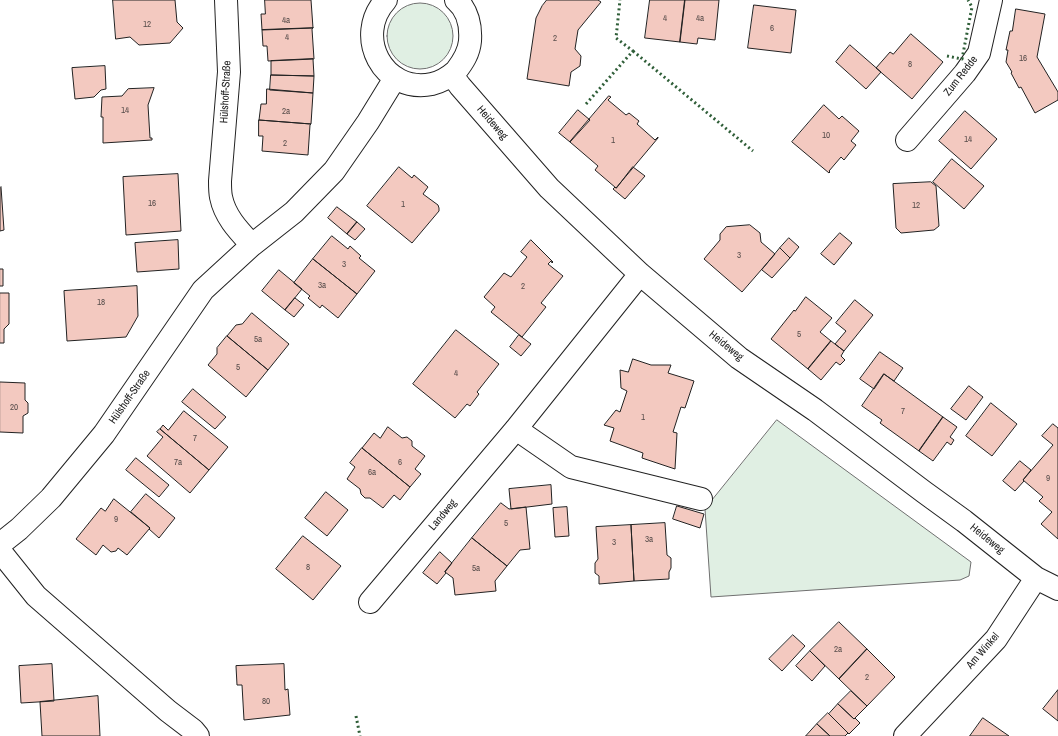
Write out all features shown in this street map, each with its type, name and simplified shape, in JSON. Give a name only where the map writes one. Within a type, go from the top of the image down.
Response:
[{"type":"street","name":"Hülshoff-Straße","points":[[226,0],[229,72],[220,181],[221,197],[234,226],[252,245]]},
{"type":"street","points":[[386,0],[377,13],[372,27],[372,41],[376,56],[384,68],[395,78],[409,84],[424,85],[438,82],[452,75],[463,63],[470,48],[471,31],[467,15],[458,1]]},
{"type":"street","name":"Zum Redde","points":[[907,140],[965,73],[979,53],[991,0]]},
{"type":"street","name":"Heideweg","points":[[452,75],[550,188],[640,274],[739,358],[815,410],[924,492],[964,520],[1036,578]]},
{"type":"street","name":"Hülshoff-Straße","points":[[0,544],[19,529],[51,498],[104,434],[203,290],[252,245],[294,212],[334,172],[368,122],[395,78]]},
{"type":"street","name":"Landweg","points":[[370,602],[516,428],[640,274]]},
{"type":"street","points":[[516,428],[571,467],[701,499]]},
{"type":"street","points":[[0,550],[36,596],[168,711],[193,730],[198,736]]},
{"type":"street","points":[[1036,578],[1058,589]]},
{"type":"street","name":"Am Winkel","points":[[905,736],[996,639],[1036,578]]},
{"type":"green space","points":[[414,3],[426,3],[433,5],[444,12],[451,23],[453,36],[451,49],[444,60],[433,67],[426,69],[414,69],[407,67],[396,60],[389,49],[387,42],[387,30],[389,23],[396,12],[407,5]]},
{"type":"green space","points":[[777,420],[971,562],[969,576],[960,580],[711,597],[705,509]]},
{"type":"building","points":[[113,0],[175,0],[177,22],[183,28],[170,43],[139,45],[130,37],[116,39]]},
{"type":"building","points":[[265,0],[311,0],[313,28],[262,30],[261,14],[265,14]]},
{"type":"building","points":[[547,0],[598,0],[601,2],[578,30],[575,49],[581,56],[580,66],[571,72],[569,86],[527,79],[536,18]]},
{"type":"building","points":[[650,0],[685,0],[680,42],[645,38]]},
{"type":"building","points":[[685,0],[719,0],[715,40],[698,38],[697,44],[680,42]]},
{"type":"building","points":[[754,5],[796,10],[791,53],[748,48]]},
{"type":"building","points":[[1016,9],[1045,14],[1037,57],[1058,92],[1058,100],[1035,113],[1021,87],[1019,88],[1006,62],[1008,50],[1006,50],[1010,31],[1012,31]]},
{"type":"building","points":[[313,28],[314,59],[268,61],[267,46],[263,46],[262,30]]},
{"type":"building","points":[[911,34],[943,62],[912,99],[876,68],[890,52],[893,54]]},
{"type":"building","points":[[850,45],[881,72],[866,89],[836,62]]},
{"type":"building","points":[[313,59],[314,76],[271,75],[271,61]]},
{"type":"building","points":[[105,66],[106,89],[101,90],[94,97],[75,99],[72,68]]},
{"type":"building","points":[[271,75],[314,76],[313,93],[270,90]]},
{"type":"building","points":[[154,88],[148,105],[150,138],[152,138],[152,140],[103,143],[103,117],[101,117],[102,97],[122,96],[128,89]]},
{"type":"building","points":[[267,89],[313,93],[311,124],[259,120],[261,104],[266,104]]},
{"type":"building","points":[[609,96],[611,97],[608,100],[626,115],[629,113],[639,121],[637,124],[655,140],[658,137],[616,188],[595,170],[598,166],[570,142]]},
{"type":"building","points":[[824,105],[839,119],[842,116],[859,131],[851,141],[856,145],[844,160],[841,157],[829,173],[792,142]]},
{"type":"building","points":[[578,110],[590,120],[570,142],[559,133]]},
{"type":"building","points":[[965,111],[997,139],[971,169],[939,141]]},
{"type":"building","points":[[259,120],[311,124],[308,155],[262,151],[263,136],[259,136]]},
{"type":"building","points":[[952,159],[984,186],[964,209],[933,182]]},
{"type":"building","points":[[399,167],[412,178],[414,175],[428,187],[423,194],[438,205],[439,208],[439,211],[412,243],[367,206]]},
{"type":"building","points":[[633,167],[645,176],[625,199],[613,189],[615,187],[616,188]]},
{"type":"building","points":[[178,174],[181,231],[126,235],[123,177]]},
{"type":"building","points":[[931,182],[936,186],[939,226],[934,230],[901,233],[896,228],[893,184]]},
{"type":"building","points":[[1,187],[4,230],[0,231],[0,188]]},
{"type":"building","points":[[337,207],[357,222],[347,234],[328,218]]},
{"type":"building","points":[[357,222],[365,229],[355,240],[347,234]]},
{"type":"building","points":[[750,225],[760,233],[761,242],[775,254],[742,292],[704,259],[720,240],[720,234],[726,227]]},
{"type":"building","points":[[840,233],[852,243],[834,265],[821,254]]},
{"type":"building","points":[[332,236],[348,249],[350,246],[361,256],[359,258],[375,271],[357,294],[313,259]]},
{"type":"building","points":[[789,238],[799,247],[790,258],[780,248]]},
{"type":"building","points":[[178,240],[179,269],[137,272],[135,243]]},
{"type":"building","points":[[531,240],[553,262],[552,263],[551,261],[548,264],[563,276],[541,303],[546,307],[522,337],[491,312],[495,307],[484,297],[504,273],[511,277],[527,257],[521,252]]},
{"type":"building","points":[[780,248],[790,258],[772,278],[762,270]]},
{"type":"building","points":[[313,259],[357,294],[338,318],[322,305],[320,308],[308,298],[310,296],[294,283]]},
{"type":"building","points":[[0,269],[3,269],[3,286],[0,286]]},
{"type":"building","points":[[279,270],[302,289],[285,310],[262,291]]},
{"type":"building","points":[[137,286],[138,316],[126,337],[67,341],[64,291]]},
{"type":"building","points":[[0,293],[9,293],[9,324],[4,329],[4,343],[0,343]]},
{"type":"building","points":[[806,297],[832,318],[820,332],[831,341],[808,369],[771,339]]},
{"type":"building","points":[[295,298],[304,305],[294,317],[285,310]]},
{"type":"building","points":[[855,300],[873,315],[844,351],[835,344],[846,331],[836,323]]},
{"type":"building","points":[[252,313],[289,344],[268,370],[227,336],[236,325],[242,324]]},
{"type":"building","points":[[456,330],[499,364],[477,392],[479,394],[470,406],[467,404],[455,418],[413,384]]},
{"type":"building","points":[[519,335],[531,344],[521,356],[510,347]]},
{"type":"building","points":[[227,336],[268,370],[246,397],[208,365],[217,354],[217,348]]},
{"type":"building","points":[[831,341],[844,351],[841,356],[845,360],[840,365],[836,362],[821,380],[808,369]]},
{"type":"building","points":[[880,352],[903,368],[894,381],[884,374],[874,389],[860,379]]},
{"type":"building","points":[[633,359],[651,365],[671,365],[668,373],[694,381],[685,408],[681,407],[673,432],[677,433],[675,469],[642,458],[643,453],[610,441],[614,428],[604,425],[616,410],[620,412],[627,391],[621,388],[620,370],[628,372]]},
{"type":"building","points":[[884,374],[943,417],[919,451],[880,423],[882,420],[862,406]]},
{"type":"building","points":[[0,382],[25,383],[25,400],[28,403],[28,413],[23,416],[23,433],[0,432]]},
{"type":"building","points":[[969,386],[983,397],[966,420],[951,409]]},
{"type":"building","points":[[193,389],[226,417],[215,429],[182,402]]},
{"type":"building","points":[[991,403],[1017,424],[992,456],[966,436]]},
{"type":"building","points":[[184,411],[228,447],[209,470],[160,429],[163,425],[168,430]]},
{"type":"building","points":[[943,417],[957,427],[950,437],[954,440],[951,445],[947,442],[933,461],[919,451]]},
{"type":"building","points":[[1053,424],[1058,428],[1058,539],[1041,524],[1052,512],[1039,501],[1043,497],[1023,480],[1053,445],[1042,436]]},
{"type":"building","points":[[388,427],[402,438],[407,437],[412,441],[412,446],[425,456],[415,469],[421,474],[410,487],[362,448],[374,433],[380,438]]},
{"type":"building","points":[[160,429],[209,470],[190,493],[147,456],[163,437],[157,432]]},
{"type":"building","points":[[362,448],[410,487],[400,500],[394,495],[383,508],[370,498],[365,498],[361,494],[360,489],[347,479],[355,467],[350,463]]},
{"type":"building","points":[[136,458],[169,485],[159,497],[126,470]]},
{"type":"building","points":[[1020,461],[1031,470],[1015,491],[1003,481]]},
{"type":"building","points":[[551,485],[552,504],[511,509],[509,489]]},
{"type":"building","points":[[326,492],[348,510],[327,536],[305,518]]},
{"type":"building","points":[[146,494],[175,518],[159,538],[149,529],[150,528],[131,512]]},
{"type":"building","points":[[114,499],[150,528],[127,555],[118,548],[116,551],[111,552],[103,545],[96,555],[76,539],[101,508],[105,511]]},
{"type":"building","points":[[501,503],[509,509],[526,507],[530,549],[520,550],[507,566],[472,538]]},
{"type":"building","points":[[677,506],[704,514],[700,528],[673,519]]},
{"type":"building","points":[[567,507],[569,536],[555,537],[553,508]]},
{"type":"building","points":[[665,523],[667,555],[671,558],[669,579],[634,581],[631,525]]},
{"type":"building","points":[[631,525],[634,581],[599,584],[599,576],[595,573],[595,563],[598,559],[596,527]]},
{"type":"building","points":[[303,536],[341,566],[313,600],[276,569]]},
{"type":"building","points":[[472,538],[507,566],[495,581],[496,591],[455,595],[453,578],[445,572]]},
{"type":"building","points":[[440,552],[452,563],[437,584],[423,573]]},
{"type":"building","points":[[839,622],[867,649],[839,679],[810,651]]},
{"type":"building","points":[[793,635],[805,646],[782,671],[769,659]]},
{"type":"building","points":[[867,649],[895,677],[867,706],[839,679]]},
{"type":"building","points":[[810,651],[825,666],[812,681],[796,666]]},
{"type":"building","points":[[52,664],[54,701],[21,703],[19,666]]},
{"type":"building","points":[[284,664],[285,690],[288,689],[290,715],[244,720],[242,685],[237,685],[236,666]]},
{"type":"building","points":[[1058,690],[1058,721],[1043,709]]},
{"type":"building","points":[[851,691],[867,706],[854,719],[838,704]]},
{"type":"building","points":[[98,696],[100,736],[42,736],[40,702]]},
{"type":"building","points":[[838,704],[860,723],[849,734],[829,714]]},
{"type":"building","points":[[828,713],[848,733],[845,736],[830,736],[817,724]]},
{"type":"building","points":[[983,718],[1009,736],[970,736]]},
{"type":"building","points":[[817,724],[830,736],[806,736]]},
{"type":"hedge","points":[[586,104],[633,51],[616,38],[620,0]]},
{"type":"hedge","points":[[947,56],[962,59],[972,7],[968,0]]},
{"type":"hedge","points":[[633,51],[753,151]]},
{"type":"hedge","points":[[356,716],[360,736]]}]
